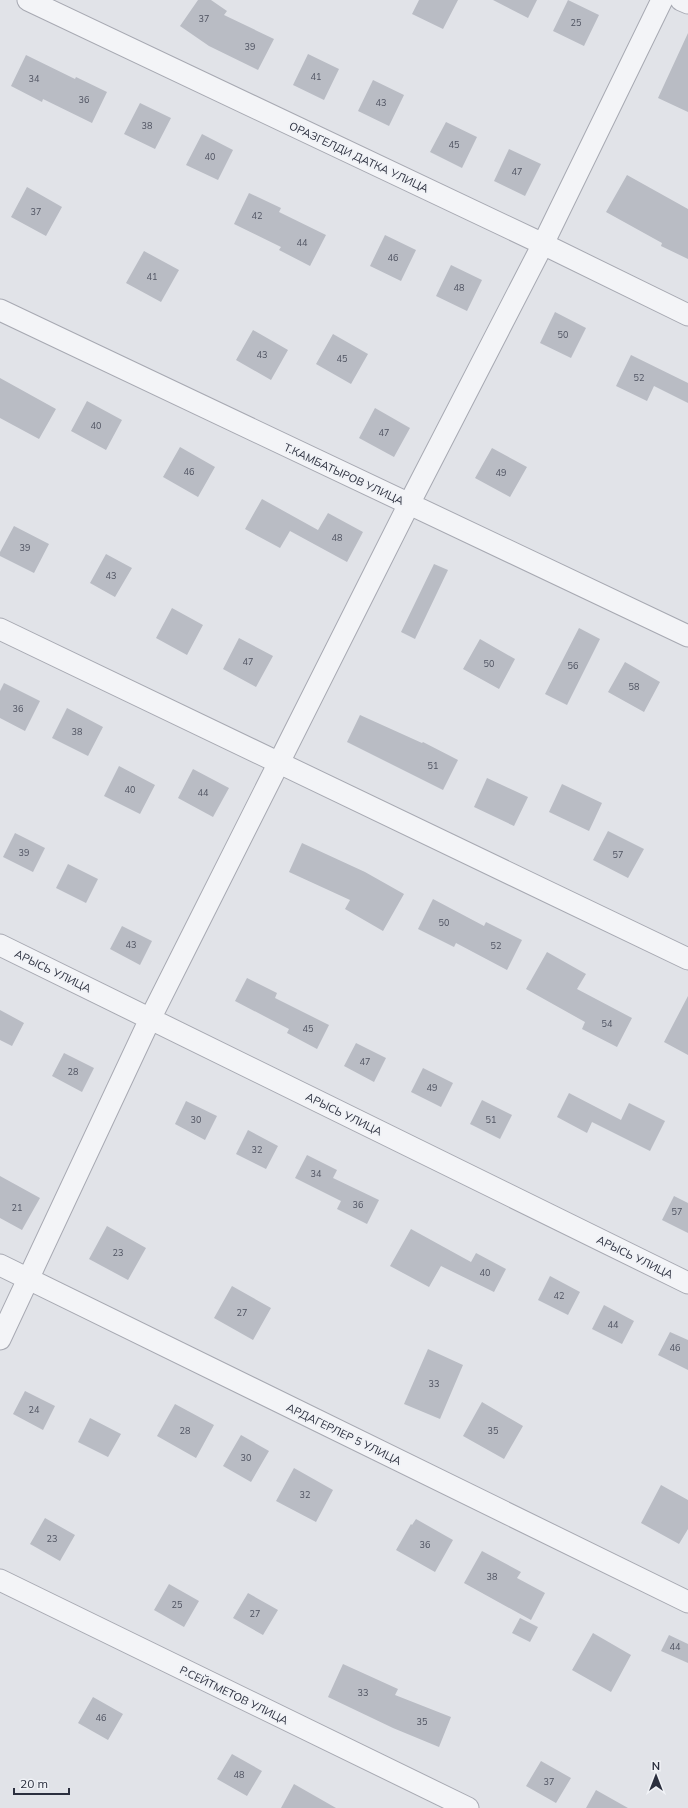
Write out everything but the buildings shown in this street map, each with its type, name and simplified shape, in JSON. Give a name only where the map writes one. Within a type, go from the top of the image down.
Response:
[{"type":"street","name":"ОРАЗГЕЛДИ ДАТКА УЛИЦА","points":[[28,0],[543,244],[688,315]]},
{"type":"street","points":[[0,1339],[29,1280],[150,1019],[409,504],[543,244],[662,0]]},
{"type":"street","points":[[681,0],[688,4]]},
{"type":"street","name":"Т.КАМБАТЫРОВ УЛИЦА","points":[[0,310],[688,636]]},
{"type":"street","points":[[0,629],[688,959]]},
{"type":"street","name":"АРЫСЬ УЛИЦА","points":[[0,945],[688,1283]]},
{"type":"street","name":"АРДАГЕРЛЕР 5 УЛИЦА","points":[[0,1265],[688,1602]]},
{"type":"street","name":"Р.СЕЙТМЕТОВ УЛИЦА","points":[[0,1580],[468,1808]]}]
